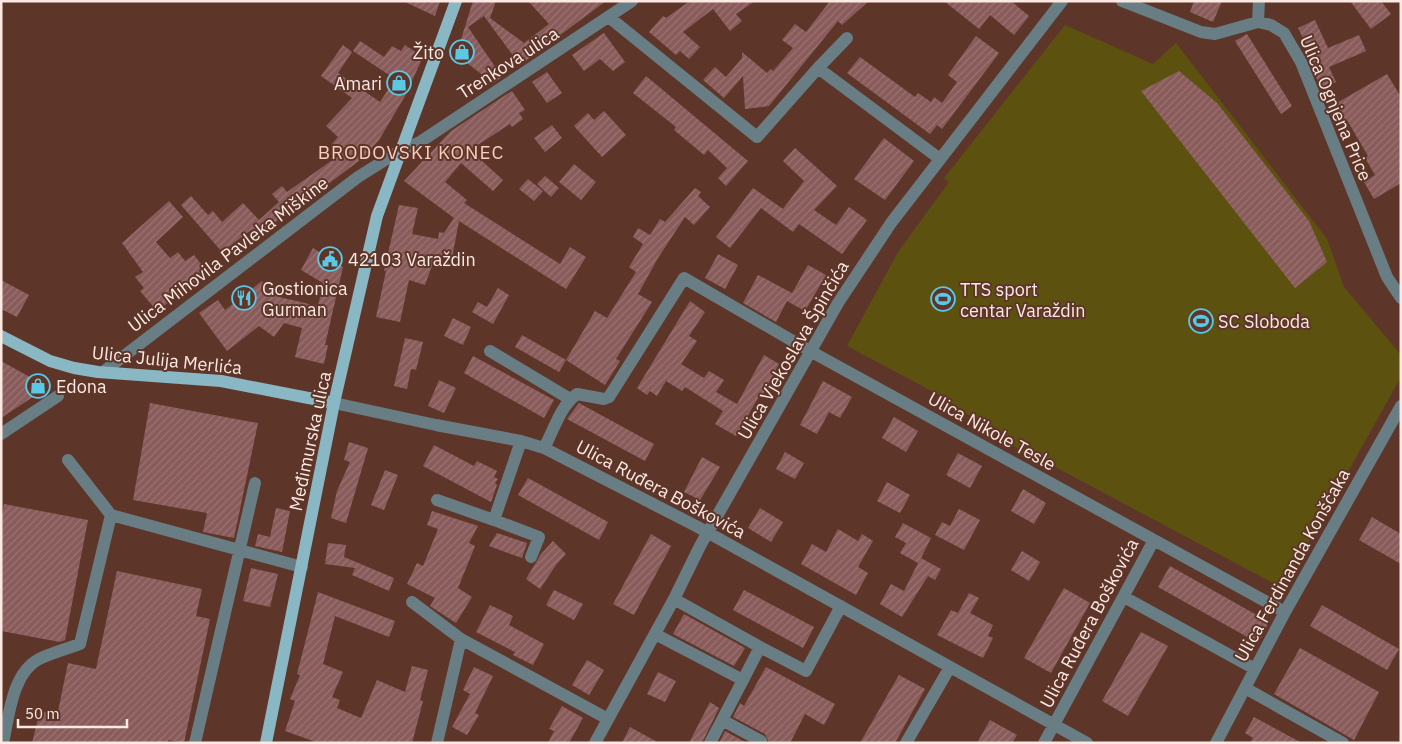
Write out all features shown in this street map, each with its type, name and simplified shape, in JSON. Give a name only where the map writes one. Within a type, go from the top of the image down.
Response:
[{"type":"main road","name":"Međimurska ulica","points":[[266,743],[334,402],[377,216],[456,1]]},
{"type":"main road","name":"Ulica Julija Merlića","points":[[1,336],[50,361],[103,372],[221,380],[334,402]]},
{"type":"street","name":"Trenkova ulica","points":[[401,150],[420,142],[610,18],[632,1]]},
{"type":"street","name":"Ulica Vjekoslava Špinčića","points":[[595,743],[708,533],[838,303],[891,223],[1062,1]]},
{"type":"street","points":[[1122,1],[1201,32],[1215,34],[1258,22],[1259,1]]},
{"type":"street","points":[[610,18],[757,137],[847,38]]},
{"type":"street","name":"Ulica Ognjena Price","points":[[1258,22],[1271,25],[1284,33],[1301,62],[1387,277],[1401,298]]},
{"type":"street","points":[[818,68],[940,159]]},
{"type":"street","name":"Ulica Mihovila Pavleka Miškine","points":[[103,372],[358,177],[401,150]]},
{"type":"street","name":"Ulica Nikole Tesle","points":[[570,399],[578,394],[604,399],[609,397],[684,278],[810,351],[1285,612]]},
{"type":"street","points":[[490,352],[570,399],[563,408],[544,448]]},
{"type":"street","points":[[1,434],[58,396]]},
{"type":"street","name":"Ulica Ruđera Boškovića","points":[[334,402],[436,425],[521,441],[544,448],[708,533],[1087,743]]},
{"type":"street","name":"Ulica Ferdinanda Konščaka","points":[[1216,743],[1285,612],[1401,406]]},
{"type":"street","points":[[494,520],[521,441]]},
{"type":"street","points":[[68,460],[111,515],[302,567]]},
{"type":"street","points":[[195,743],[255,483]]},
{"type":"street","points":[[437,500],[539,537],[531,557]]},
{"type":"street","points":[[3,743],[13,695],[26,670],[38,660],[80,644],[111,515]]},
{"type":"street","name":"Ulica Ruđera Boškovića","points":[[1044,743],[1154,540]]},
{"type":"street","points":[[1124,597],[1255,669]]},
{"type":"street","points":[[674,599],[806,671],[841,606]]},
{"type":"street","points":[[412,602],[461,639],[608,719]]},
{"type":"street","points":[[655,634],[742,680]]},
{"type":"street","points":[[437,743],[461,639]]},
{"type":"street","points":[[710,743],[760,646]]},
{"type":"street","points":[[906,743],[950,667]]},
{"type":"street","points":[[1245,688],[1343,743]]},
{"type":"street","points":[[722,720],[761,741],[760,743]]},
{"type":"shaded area","name":"SC Sloboda","points":[[1065,25],[1153,64],[1176,43],[1327,239],[1344,287],[1401,355],[1401,377],[1288,579],[1275,584],[1042,460],[1028,456],[941,396],[847,346],[898,252],[949,182],[944,178]]},
{"type":"building","points":[[403,1],[440,1],[435,16]]},
{"type":"building","points":[[473,1],[496,1],[490,18],[524,43],[549,24],[528,1],[606,1],[520,65],[484,16],[468,27],[502,77],[493,83],[458,56],[457,52]]},
{"type":"building","points":[[690,1],[755,1],[736,14],[742,21],[730,31],[713,9],[683,32],[700,47],[689,59],[680,51],[676,55],[649,32],[663,16],[666,18]]},
{"type":"building","points":[[830,1],[869,1],[842,25],[838,21],[769,106],[745,109],[743,76],[724,98],[703,80],[715,67],[726,77],[742,58],[742,52],[767,73],[771,69],[773,71],[793,48],[782,40],[795,24],[806,32]]},
{"type":"building","points":[[944,1],[1011,1],[1029,16],[1014,35],[990,15],[979,29]]},
{"type":"building","points":[[1194,1],[1222,1],[1213,22],[1190,12]]},
{"type":"building","points":[[1350,1],[1381,1],[1391,14],[1371,29]]},
{"type":"building","points":[[1315,20],[1328,48],[1359,35],[1366,51],[1329,67],[1336,82],[1321,88],[1309,61],[1313,59],[1298,28]]},
{"type":"building","points":[[604,33],[625,62],[613,71],[600,59],[584,71],[572,55]]},
{"type":"building","points":[[1247,34],[1292,106],[1281,114],[1235,41]]},
{"type":"building","points":[[976,36],[999,53],[942,129],[937,125],[930,134],[847,73],[860,57],[915,97],[918,93],[931,102],[934,97],[942,103],[957,82],[948,75]]},
{"type":"building","points":[[360,41],[384,57],[392,46],[401,51],[405,45],[423,57],[405,96],[379,140],[363,158],[288,214],[287,212],[258,238],[251,230],[222,252],[181,205],[191,196],[208,215],[213,211],[222,222],[243,203],[259,220],[279,202],[272,194],[282,186],[287,192],[341,154],[331,145],[338,137],[326,126],[352,98],[321,76],[343,45],[352,52],[338,73],[380,102],[395,79],[353,51]]},
{"type":"building","points":[[1179,71],[1217,103],[1309,221],[1327,262],[1295,288],[1141,91]]},
{"type":"building","points":[[547,72],[562,93],[547,103],[532,82]]},
{"type":"building","points":[[1387,74],[1401,97],[1401,183],[1374,199],[1364,182],[1375,175],[1365,158],[1368,156],[1347,120],[1336,127],[1328,108]]},
{"type":"building","points":[[646,76],[748,161],[726,186],[718,178],[727,168],[708,150],[704,155],[674,130],[676,127],[633,93]]},
{"type":"building","points":[[512,91],[525,110],[519,113],[523,119],[512,127],[510,124],[470,150],[503,180],[493,191],[461,163],[445,182],[467,200],[464,203],[560,264],[570,247],[586,257],[566,289],[459,221],[452,258],[436,255],[425,285],[409,280],[400,322],[376,317],[399,205],[418,208],[412,234],[438,239],[439,232],[444,233],[454,218],[404,181],[451,131]]},
{"type":"building","points":[[604,111],[626,135],[602,157],[574,126],[588,113],[594,120]]},
{"type":"building","points":[[552,125],[562,138],[545,152],[534,138]]},
{"type":"building","points":[[884,138],[914,161],[885,200],[854,179]]},
{"type":"building","points":[[795,148],[837,186],[814,210],[836,225],[849,207],[867,220],[842,254],[799,224],[793,232],[761,208],[730,248],[716,237],[753,188],[783,209],[804,181],[783,161]]},
{"type":"building","points":[[574,164],[596,182],[581,200],[559,182]]},
{"type":"building","points":[[545,176],[559,188],[551,197],[537,184]]},
{"type":"building","points":[[528,179],[543,191],[534,201],[519,189]]},
{"type":"building","points":[[695,188],[701,192],[698,196],[710,207],[694,225],[685,217],[658,258],[638,294],[652,302],[616,359],[620,361],[605,385],[566,360],[595,311],[607,318],[636,272],[629,267],[643,244],[633,237],[638,228],[650,235],[660,219],[665,222]]},
{"type":"building","points":[[169,201],[183,217],[156,242],[170,258],[178,252],[185,261],[194,255],[208,273],[157,311],[140,291],[144,288],[135,277],[143,272],[122,243]]},
{"type":"building","points":[[313,248],[343,267],[325,345],[328,345],[324,364],[295,357],[302,328],[284,323],[274,337],[259,326],[227,351],[199,313],[218,300],[225,310],[262,281],[266,287],[281,291],[279,297],[318,306],[323,283],[301,270]]},
{"type":"building","points":[[718,254],[738,265],[725,289],[705,278]]},
{"type":"building","points":[[808,265],[826,275],[805,311],[787,301],[776,322],[743,303],[758,275],[792,293]]},
{"type":"building","points":[[1,280],[29,295],[17,317],[1,309]]},
{"type":"building","points":[[498,288],[509,295],[493,324],[472,312],[478,302],[487,307]]},
{"type":"building","points":[[690,301],[705,312],[689,336],[697,341],[681,364],[704,378],[709,371],[724,380],[716,392],[737,404],[764,355],[779,364],[763,394],[761,393],[736,436],[715,424],[723,411],[685,387],[682,391],[666,381],[657,396],[650,391],[647,395],[637,388]]},
{"type":"building","points":[[453,318],[471,327],[463,345],[444,336]]},
{"type":"building","points":[[522,335],[566,360],[559,372],[515,347]]},
{"type":"building","points":[[405,338],[423,342],[416,370],[411,369],[407,389],[394,386]]},
{"type":"building","points":[[473,356],[554,400],[544,418],[464,373]]},
{"type":"building","points":[[1,361],[48,387],[1,418]]},
{"type":"building","points":[[439,380],[456,388],[444,413],[428,406]]},
{"type":"building","points":[[823,381],[852,397],[840,418],[829,412],[817,434],[800,425]]},
{"type":"building","points":[[150,403],[258,423],[234,538],[203,532],[207,513],[133,500]]},
{"type":"building","points":[[579,403],[654,444],[645,461],[567,419]]},
{"type":"building","points":[[894,417],[918,431],[906,452],[882,438]]},
{"type":"building","points":[[349,442],[368,448],[346,523],[331,518],[337,491],[350,462],[344,460]]},
{"type":"building","points":[[434,445],[474,466],[477,461],[497,471],[494,477],[498,479],[495,483],[497,485],[491,502],[423,466]]},
{"type":"building","points":[[785,452],[804,463],[795,479],[776,469]]},
{"type":"building","points":[[958,453],[982,466],[970,488],[946,475]]},
{"type":"building","points":[[702,457],[720,467],[700,500],[684,492]]},
{"type":"building","points":[[385,470],[398,475],[384,510],[371,505]]},
{"type":"building","points":[[528,478],[608,522],[599,540],[518,495]]},
{"type":"building","points":[[887,482],[910,495],[900,513],[877,501]]},
{"type":"building","points":[[1023,489],[1046,503],[1034,524],[1011,511]]},
{"type":"building","points":[[4,504],[88,520],[65,640],[60,642],[1,631],[1,521]]},
{"type":"building","points":[[276,508],[290,511],[282,552],[255,546],[258,534],[270,537]]},
{"type":"building","points":[[760,508],[783,522],[771,542],[748,528]]},
{"type":"building","points":[[959,509],[980,520],[964,550],[935,535],[942,522],[950,526]]},
{"type":"building","points":[[432,511],[478,526],[469,543],[475,546],[458,588],[472,597],[456,623],[430,606],[435,598],[407,584],[417,563],[423,566],[438,529],[427,525]]},
{"type":"building","points":[[1372,517],[1401,534],[1401,564],[1359,540]]},
{"type":"building","points":[[903,523],[931,538],[921,558],[941,569],[935,580],[928,576],[902,617],[880,604],[891,584],[904,591],[918,563],[900,553],[906,543],[895,537]]},
{"type":"building","points":[[838,529],[858,541],[862,534],[873,541],[858,567],[868,573],[856,595],[801,564],[812,544],[826,552]]},
{"type":"building","points":[[497,533],[527,543],[522,558],[489,546]]},
{"type":"building","points":[[651,534],[671,546],[634,615],[613,604]]},
{"type":"building","points":[[553,541],[566,554],[540,589],[526,579],[541,554]]},
{"type":"building","points":[[328,543],[346,545],[344,557],[394,578],[389,591],[352,575],[355,568],[325,564]]},
{"type":"building","points":[[1022,551],[1040,562],[1029,581],[1011,570]]},
{"type":"building","points":[[1170,566],[1269,622],[1258,643],[1158,587]]},
{"type":"building","points":[[251,568],[278,574],[270,607],[243,601]]},
{"type":"building","points":[[117,571],[202,589],[196,616],[210,619],[184,743],[168,740],[167,743],[32,743],[40,711],[57,716],[68,663],[96,669]]},
{"type":"building","points":[[1064,588],[1090,603],[1051,673],[1024,658]]},
{"type":"building","points":[[554,590],[583,604],[574,620],[546,605]]},
{"type":"building","points":[[744,590],[814,627],[803,648],[733,610]]},
{"type":"building","points":[[318,592],[395,621],[389,637],[335,616],[323,664],[343,672],[332,697],[340,700],[337,708],[361,718],[377,680],[405,692],[412,666],[428,670],[420,700],[423,701],[412,743],[312,743],[313,741],[285,731],[295,701],[290,699],[300,675],[297,674]]},
{"type":"building","points":[[969,593],[979,598],[970,613],[993,625],[988,636],[993,638],[983,658],[937,635],[951,610],[958,613]]},
{"type":"building","points":[[490,605],[513,616],[509,625],[544,644],[533,665],[513,655],[515,652],[476,632]]},
{"type":"building","points":[[1322,605],[1399,649],[1387,670],[1310,626]]},
{"type":"building","points":[[684,614],[745,648],[734,666],[673,634]]},
{"type":"building","points":[[1141,632],[1168,646],[1128,716],[1102,701]]},
{"type":"building","points":[[1300,648],[1379,692],[1354,740],[1274,694]]},
{"type":"building","points":[[587,660],[604,670],[589,695],[572,685]]},
{"type":"building","points":[[474,667],[493,676],[475,713],[479,715],[467,735],[452,727],[470,694],[463,690]]},
{"type":"building","points":[[766,667],[835,704],[824,725],[805,714],[790,743],[769,743],[765,734],[733,717],[740,703],[744,706]]},
{"type":"building","points":[[658,672],[676,681],[665,702],[647,694]]},
{"type":"building","points":[[899,675],[925,689],[895,743],[860,743]]},
{"type":"building","points":[[710,702],[719,708],[702,743],[689,743]]},
{"type":"building","points":[[562,706],[583,718],[569,743],[548,743],[554,731],[549,729]]},
{"type":"building","points":[[1254,717],[1302,743],[1250,743],[1253,738],[1245,733]]},
{"type":"building","points":[[990,720],[1017,735],[1012,743],[977,743]]},
{"type":"building","points":[[630,727],[659,743],[622,743]]},
{"type":"building","points":[[725,731],[747,743],[719,743]]},
{"type":"place","name":"Žito","points":[[462,52]]},
{"type":"place","name":"Amari","points":[[399,83]]},
{"type":"place","name":"42103 Varaždin","points":[[330,259]]},
{"type":"place","name":"Gostionica Gurman","points":[[244,298]]},
{"type":"place","name":"TTS sport centar Varaždin","points":[[943,299]]},
{"type":"place","name":"SC Sloboda","points":[[1201,321]]},
{"type":"place","name":"Edona","points":[[38,386]]},
{"type":"district","name":"BRODOVSKI KONEC","points":[[411,152]]}]
